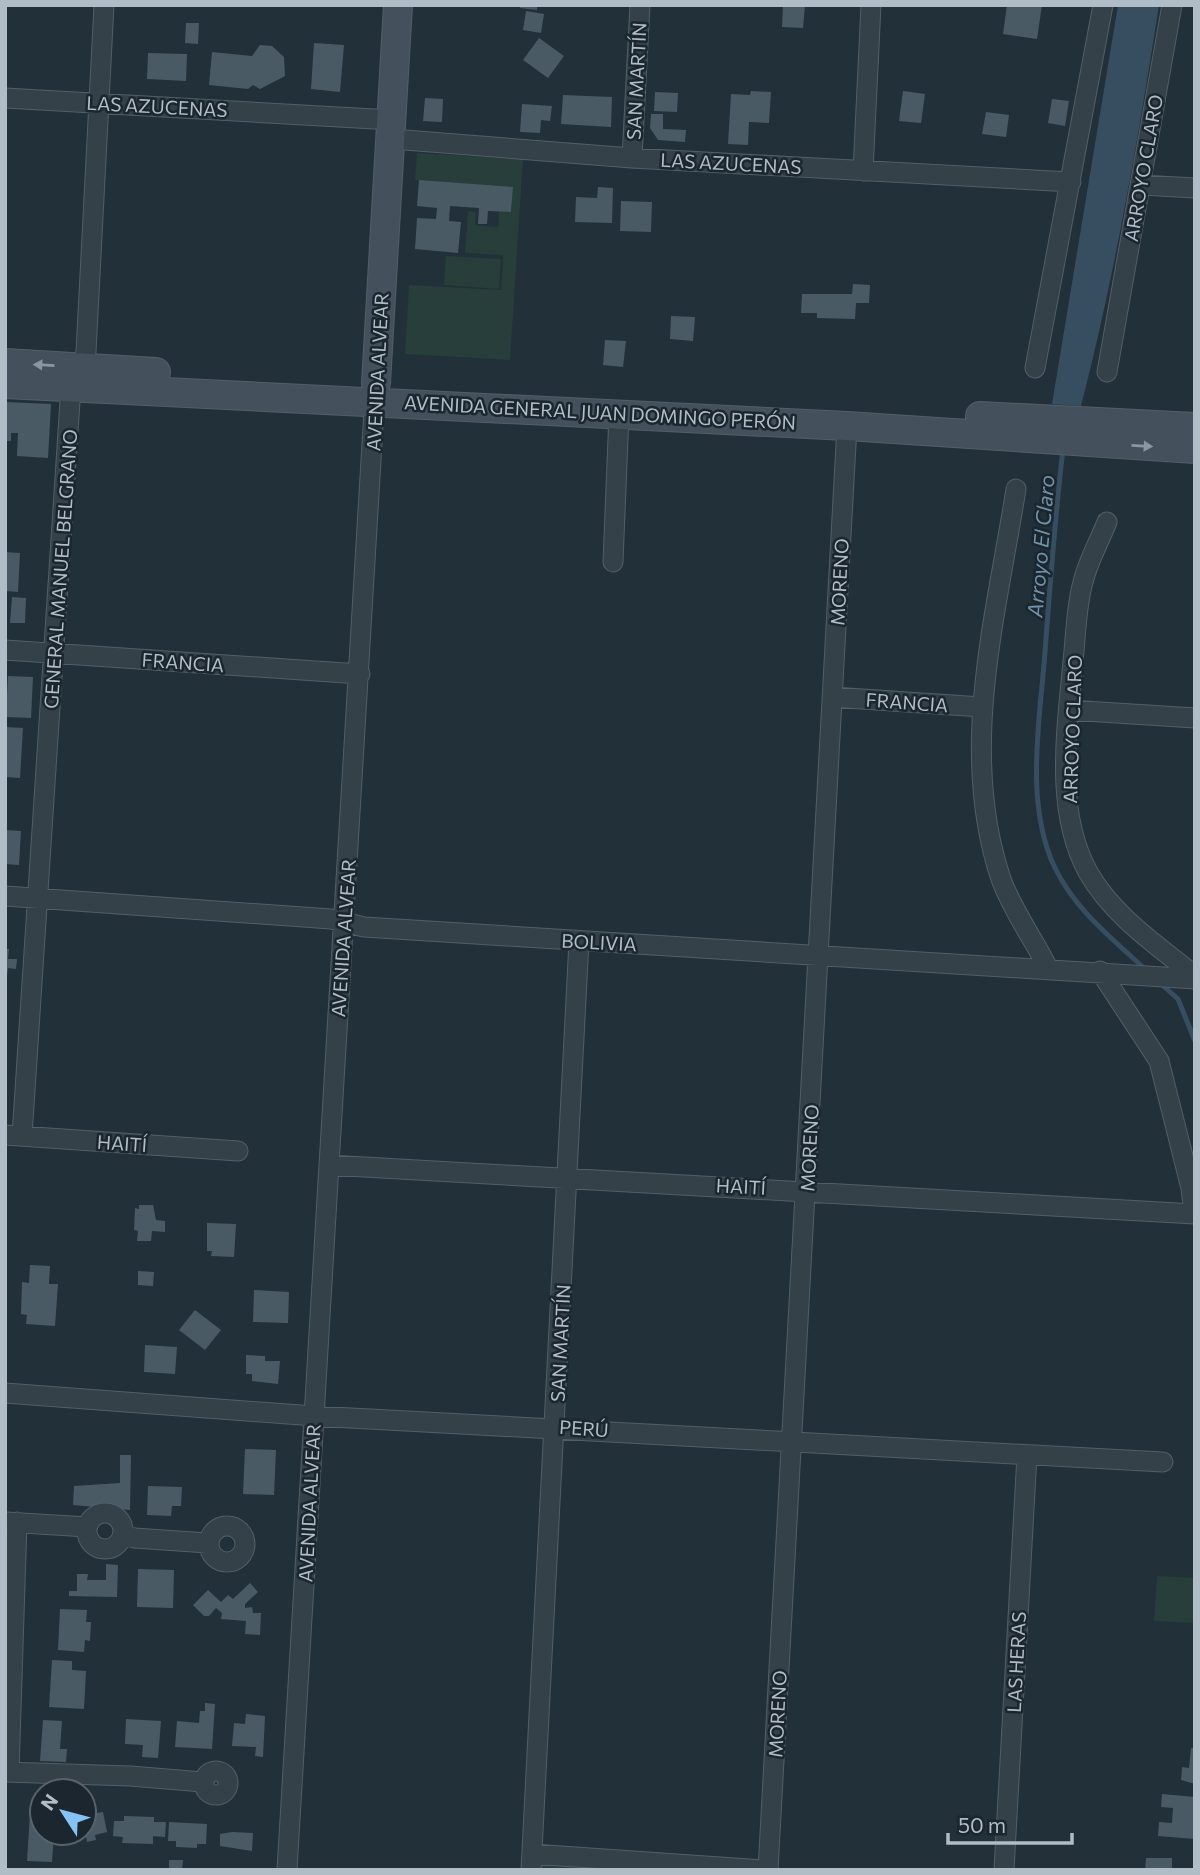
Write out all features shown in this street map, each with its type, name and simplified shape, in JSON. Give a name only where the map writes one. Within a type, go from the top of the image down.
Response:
[{"type":"main road","name":"AVENIDA ALVEAR","points":[[375,392],[398,5]]},
{"type":"main road","name":"AVENIDA GENERAL JUAN DOMINGO PERÓN","points":[[5,363],[79,378]]},
{"type":"main road","name":"AVENIDA GENERAL JUAN DOMINGO PERÓN","points":[[5,384],[79,378],[375,392],[1090,432],[1195,449]]},
{"type":"main road","name":"AVENIDA GENERAL JUAN DOMINGO PERÓN","points":[[375,392],[619,414],[847,426],[1032,428]]},
{"type":"main road","name":"AVENIDA GENERAL JUAN DOMINGO PERÓN","points":[[1090,432],[1195,427]]},
{"type":"street","name":"GENERAL MANUEL BELGRANO","points":[[14,1135],[38,897],[71,401],[79,378],[104,5]]},
{"type":"street","name":"SAN MARTÍN","points":[[632,158],[640,5]]},
{"type":"street","points":[[863,170],[871,5]]},
{"type":"street","points":[[1035,368],[1103,5]]},
{"type":"street","name":"ARROYO CLARO","points":[[1107,372],[1172,5]]},
{"type":"street","name":"LAS AZUCENAS","points":[[5,98],[97,103],[392,130],[632,158],[1071,181]]},
{"type":"street","points":[[1141,185],[1195,188]]},
{"type":"street","name":"AVENIDA ALVEAR","points":[[287,1870],[375,392]]},
{"type":"street","points":[[613,562],[619,414]]},
{"type":"street","name":"MORENO","points":[[766,1870],[807,1190],[847,426]]},
{"type":"street","points":[[1016,489],[982,707],[981,771],[1001,878],[1048,968]]},
{"type":"street","name":"ARROYO CLARO","points":[[1107,522],[1083,581],[1069,710],[1066,775],[1069,813],[1076,843],[1088,871],[1104,897],[1191,978]]},
{"type":"street","name":"FRANCIA","points":[[5,650],[360,674]]},
{"type":"street","name":"FRANCIA","points":[[832,696],[982,707]]},
{"type":"street","points":[[1069,710],[1195,718]]},
{"type":"street","name":"BOLIVIA","points":[[5,896],[343,922],[364,927],[1191,978]]},
{"type":"street","name":"SAN MARTÍN","points":[[531,1862],[579,941]]},
{"type":"street","points":[[1109,972],[1159,1061],[1191,1188],[1194,1214]]},
{"type":"street","name":"HAITÍ","points":[[14,1135],[238,1151]]},
{"type":"street","name":"HAITÍ","points":[[329,1165],[1194,1214]]},
{"type":"street","name":"PERÚ","points":[[5,1393],[314,1416],[555,1426],[1163,1462]]},
{"type":"street","name":"LAS HERAS","points":[[1004,1870],[1027,1455]]},
{"type":"street","points":[[203,1782],[130,1776],[7,1772],[11,1522],[86,1527],[92,1517],[108,1512],[121,1523],[123,1534],[134,1538],[208,1543]]},
{"type":"street","points":[[531,1862],[766,1870]]},
{"type":"green space","points":[[417,153],[523,159],[510,360],[405,354],[409,285],[501,290],[503,255],[465,253],[468,211],[476,212],[475,225],[498,227],[499,212],[511,212],[513,188],[415,180]]},
{"type":"green space","points":[[446,256],[501,259],[499,289],[444,285]]},
{"type":"green space","points":[[1157,1576],[1195,1578],[1195,1623],[1154,1621]]},
{"type":"green space","points":[[539,1863],[728,1870],[538,1870]]},
{"type":"water","points":[[1118,5],[1159,5],[1143,106],[1105,307],[1081,406],[1052,404]]},
{"type":"building","points":[[521,5],[537,5],[537,10],[520,8]]},
{"type":"building","points":[[783,5],[805,5],[803,28],[782,27]]},
{"type":"building","points":[[1007,5],[1042,5],[1037,39],[1003,34]]},
{"type":"building","points":[[526,11],[544,14],[541,33],[523,30]]},
{"type":"building","points":[[186,23],[199,23],[198,44],[185,43]]},
{"type":"building","points":[[539,38],[564,56],[548,78],[523,60]]},
{"type":"building","points":[[314,43],[344,45],[340,92],[311,89]]},
{"type":"building","points":[[260,45],[272,46],[284,57],[285,76],[260,89],[253,85],[248,89],[209,85],[212,52],[252,56]]},
{"type":"building","points":[[148,53],[187,54],[186,81],[147,79]]},
{"type":"building","points":[[751,91],[771,92],[769,123],[749,122],[748,145],[728,144],[731,94],[750,95]]},
{"type":"building","points":[[903,91],[925,94],[921,123],[899,121]]},
{"type":"building","points":[[655,92],[678,93],[677,112],[654,111]]},
{"type":"building","points":[[563,95],[612,97],[611,127],[561,124]]},
{"type":"building","points":[[425,98],[443,99],[442,122],[423,121]]},
{"type":"building","points":[[1052,99],[1069,101],[1065,126],[1048,123]]},
{"type":"building","points":[[522,104],[552,106],[550,121],[541,120],[540,133],[520,132]]},
{"type":"building","points":[[986,112],[1009,115],[1006,137],[982,134]]},
{"type":"building","points":[[651,114],[663,114],[663,129],[686,130],[685,142],[658,140],[650,128]]},
{"type":"building","points":[[419,180],[513,187],[511,212],[488,211],[487,224],[478,224],[479,208],[450,206],[449,221],[461,222],[458,253],[415,249],[417,218],[436,219],[437,208],[417,206]]},
{"type":"building","points":[[598,187],[613,188],[612,223],[575,222],[576,197],[597,198]]},
{"type":"building","points":[[621,201],[652,202],[651,232],[620,231]]},
{"type":"building","points":[[853,284],[870,285],[869,303],[856,303],[855,319],[817,318],[817,313],[801,313],[802,294],[852,294]]},
{"type":"building","points":[[671,316],[695,317],[693,341],[670,339]]},
{"type":"building","points":[[605,340],[626,341],[623,367],[603,365]]},
{"type":"building","points":[[5,402],[51,404],[48,458],[17,456],[18,433],[11,433],[11,441],[5,441]]},
{"type":"building","points":[[5,552],[20,553],[18,592],[5,591]]},
{"type":"building","points":[[12,597],[26,598],[25,623],[10,623]]},
{"type":"building","points":[[8,676],[33,677],[31,718],[6,717]]},
{"type":"building","points":[[5,727],[23,728],[20,778],[5,777]]},
{"type":"building","points":[[5,830],[21,831],[19,865],[5,864]]},
{"type":"building","points":[[5,949],[9,949],[8,959],[17,959],[16,969],[8,968],[7,975]]},
{"type":"building","points":[[139,1205],[153,1205],[156,1220],[165,1221],[165,1232],[152,1231],[151,1241],[137,1241],[138,1231],[134,1230],[135,1208],[139,1209]]},
{"type":"building","points":[[207,1223],[236,1224],[234,1257],[211,1256],[212,1251],[207,1251]]},
{"type":"building","points":[[30,1265],[50,1266],[49,1284],[58,1284],[55,1326],[26,1324],[27,1315],[21,1314],[22,1282],[29,1283]]},
{"type":"building","points":[[138,1271],[154,1272],[153,1286],[138,1285]]},
{"type":"building","points":[[254,1290],[289,1292],[288,1323],[253,1322]]},
{"type":"building","points":[[195,1310],[221,1330],[205,1350],[179,1330]]},
{"type":"building","points":[[145,1345],[177,1347],[175,1374],[144,1372]]},
{"type":"building","points":[[246,1355],[265,1356],[265,1361],[280,1361],[278,1384],[252,1381],[252,1374],[246,1374]]},
{"type":"building","points":[[245,1449],[276,1450],[274,1495],[243,1494]]},
{"type":"building","points":[[120,1455],[131,1455],[130,1510],[73,1505],[74,1486],[120,1483]]},
{"type":"building","points":[[148,1486],[182,1487],[181,1506],[172,1506],[171,1516],[147,1515]]},
{"type":"building","points":[[106,1564],[118,1565],[117,1597],[69,1596],[69,1591],[77,1591],[77,1574],[88,1574],[87,1580],[106,1580]]},
{"type":"building","points":[[138,1569],[174,1570],[173,1608],[137,1607]]},
{"type":"building","points":[[250,1583],[258,1592],[245,1604],[245,1608],[252,1607],[253,1613],[261,1613],[260,1635],[245,1634],[246,1621],[221,1619],[222,1613],[216,1608],[209,1616],[204,1616],[193,1605],[208,1590],[221,1602],[228,1595],[233,1599]]},
{"type":"building","points":[[60,1609],[87,1610],[86,1622],[91,1622],[90,1641],[85,1640],[84,1652],[58,1650]]},
{"type":"building","points":[[52,1660],[72,1661],[72,1670],[86,1671],[84,1709],[49,1707]]},
{"type":"building","points":[[205,1703],[215,1704],[212,1749],[175,1747],[177,1721],[199,1723],[200,1711],[205,1711]]},
{"type":"building","points":[[246,1714],[265,1716],[263,1757],[255,1756],[256,1747],[232,1746],[234,1723],[245,1724]]},
{"type":"building","points":[[126,1719],[161,1721],[158,1758],[142,1757],[143,1745],[125,1744]]},
{"type":"building","points":[[43,1720],[62,1721],[60,1749],[67,1749],[66,1762],[40,1761]]},
{"type":"building","points":[[1191,1748],[1195,1748],[1195,1784],[1181,1780],[1182,1767],[1189,1768]]},
{"type":"building","points":[[1162,1794],[1195,1797],[1195,1839],[1158,1836],[1159,1822],[1172,1823],[1173,1808],[1161,1807]]},
{"type":"building","points":[[103,1812],[107,1832],[98,1834],[98,1813]]},
{"type":"building","points":[[124,1816],[154,1817],[154,1822],[166,1822],[165,1837],[153,1836],[153,1844],[122,1843],[123,1837],[113,1836],[114,1821],[124,1821]]},
{"type":"building","points":[[169,1822],[207,1824],[206,1844],[197,1844],[197,1848],[176,1847],[176,1841],[168,1841]]},
{"type":"building","points":[[253,1833],[252,1851],[220,1846],[220,1834]]},
{"type":"building","points":[[28,1845],[53,1847],[52,1862],[27,1861]]},
{"type":"building","points":[[1146,1858],[1172,1858],[1172,1870],[1145,1870]]},
{"type":"building","points":[[169,1860],[183,1860],[182,1870],[169,1870]]},
{"type":"waterway","name":"Arroyo El Claro","points":[[1063,449],[1036,761],[1040,816],[1045,843],[1055,868],[1073,898],[1096,924],[1147,971]]},
{"type":"waterway","name":"Arroyo El Claro","points":[[1159,982],[1178,999],[1195,1041]]}]
